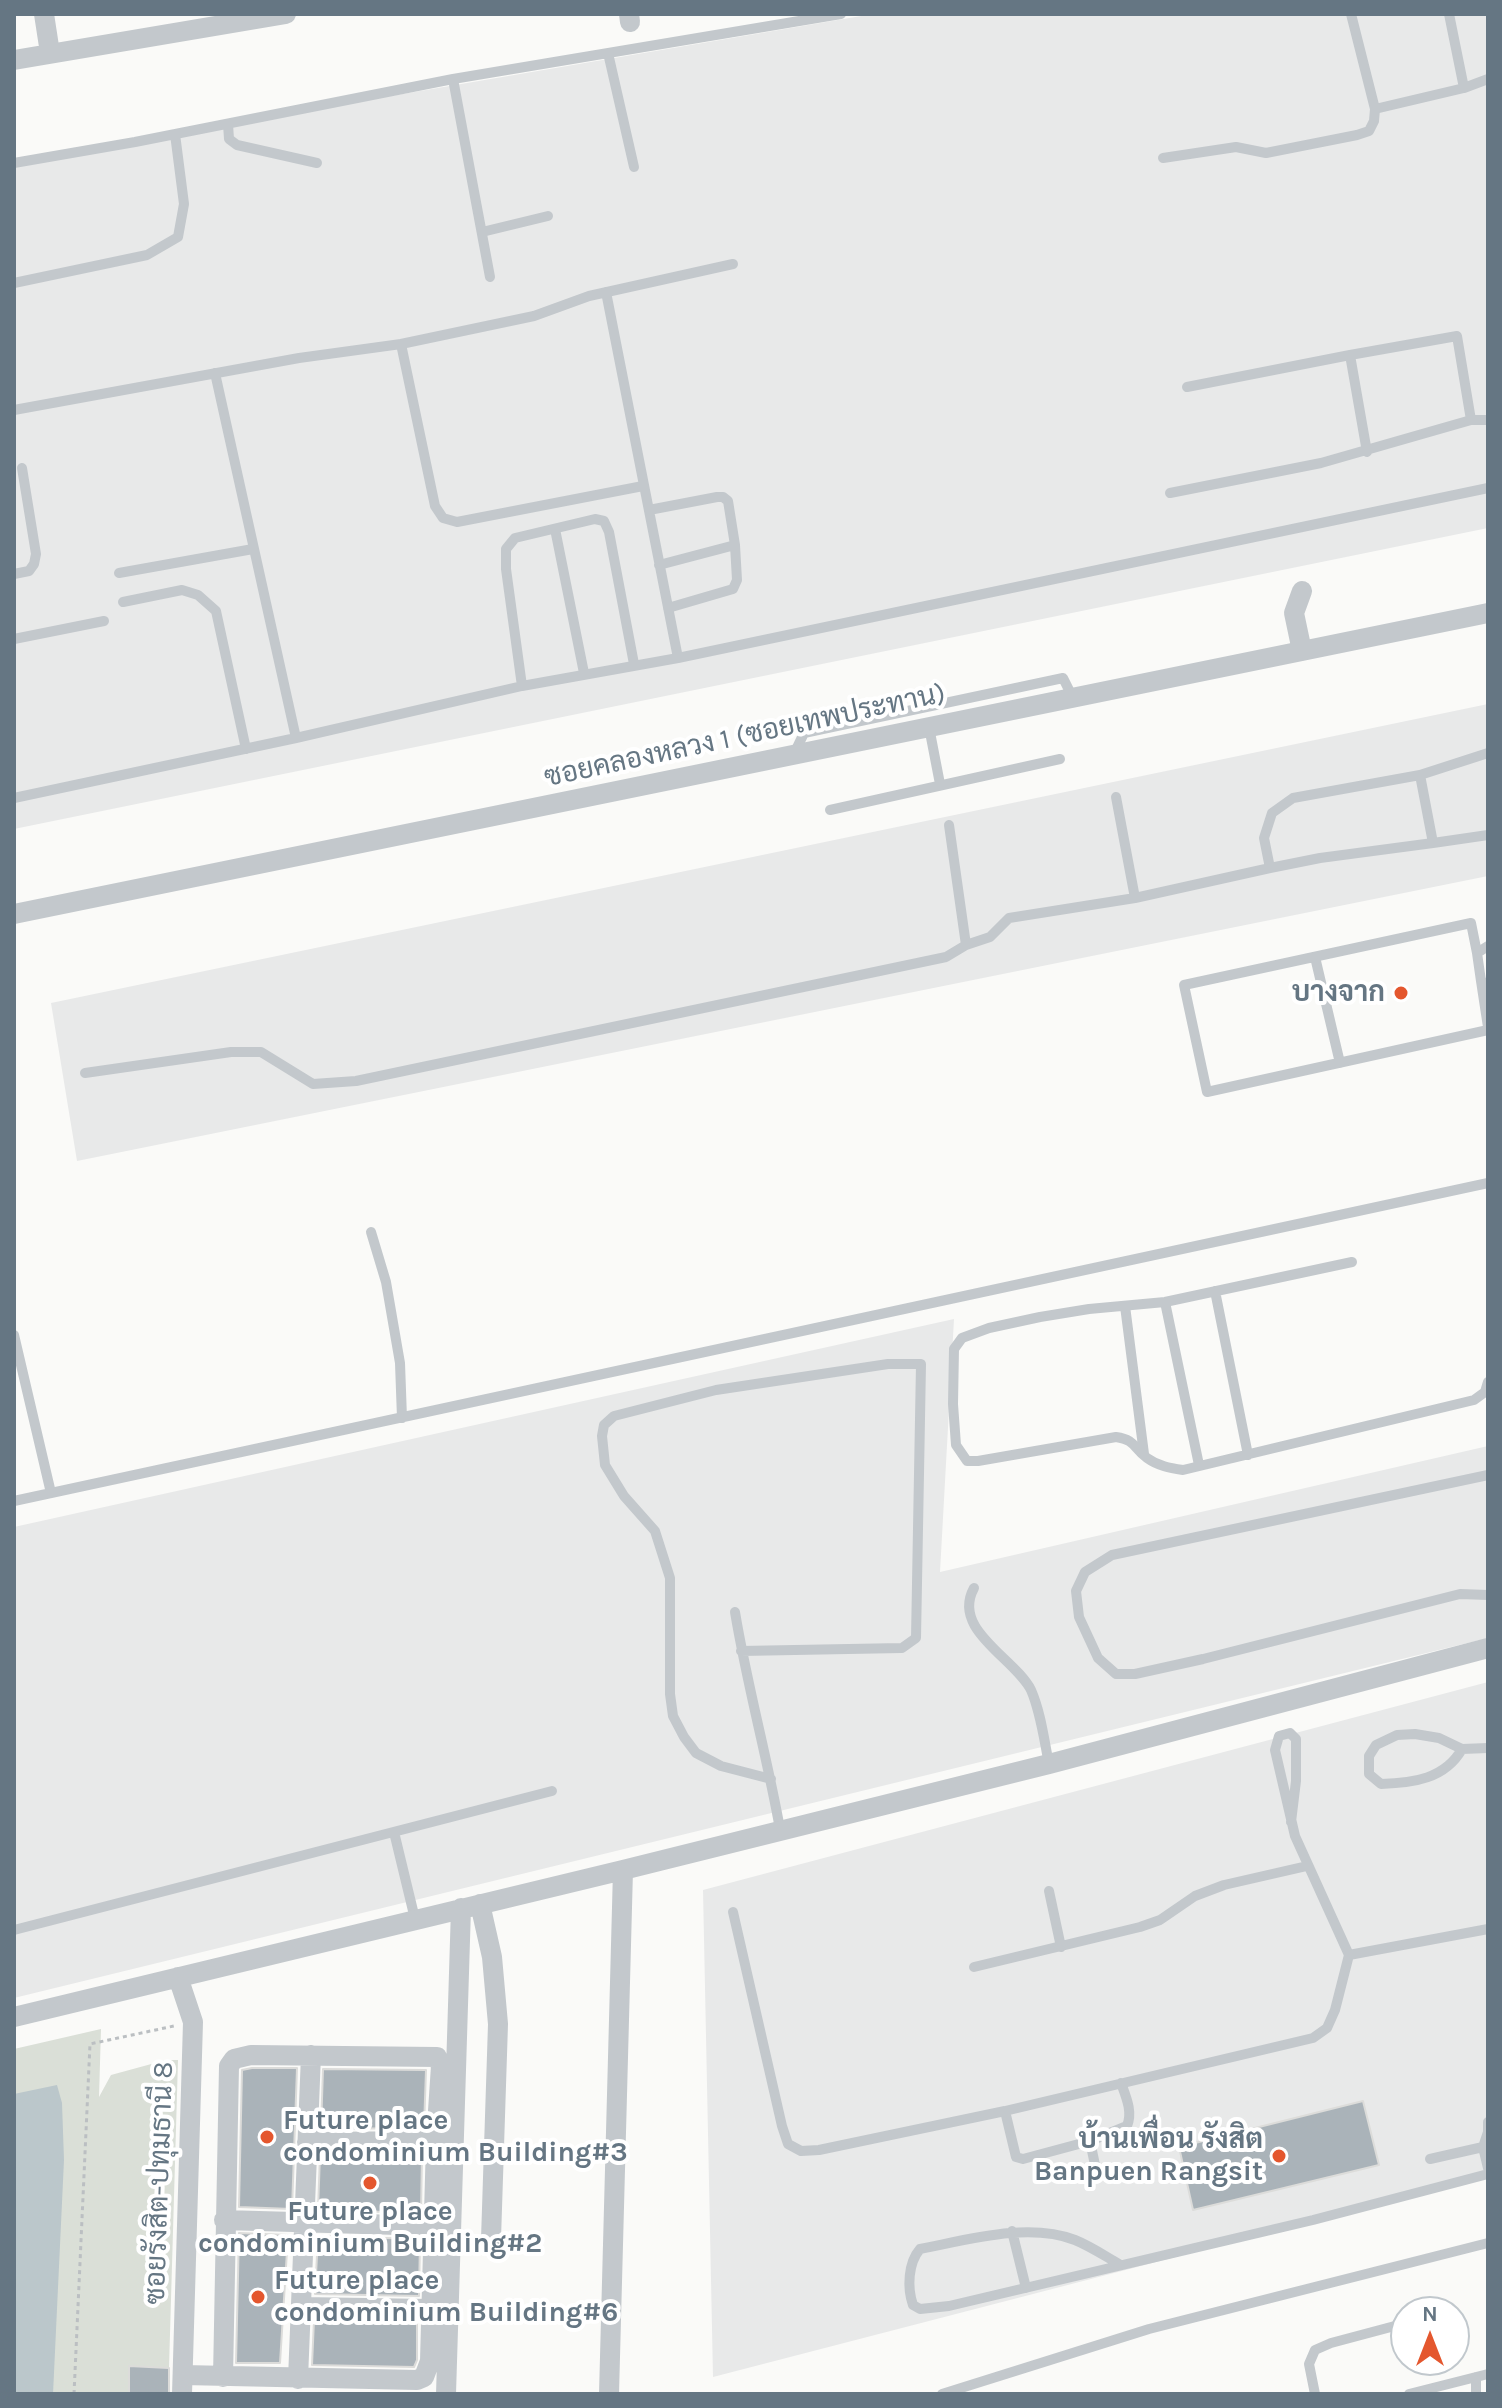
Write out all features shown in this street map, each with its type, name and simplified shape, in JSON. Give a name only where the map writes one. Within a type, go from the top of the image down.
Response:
[{"type":"street","points":[[44,14],[50,53]]},
{"type":"street","points":[[14,60],[286,14]]},
{"type":"street","points":[[1302,591],[1294,613],[1302,651]]},
{"type":"street","name":"ซอยคลองหลวง 1 (ซอยเทพประทาน)","points":[[14,914],[1488,613]]},
{"type":"street","points":[[14,2017],[1049,1764],[1488,1648]]},
{"type":"street","points":[[609,2394],[623,1870]]},
{"type":"street","points":[[470,1906],[492,1957],[498,2024],[491,2239]]},
{"type":"street","points":[[446,2394],[470,1906]]},
{"type":"street","name":"ซอยรังสิต-ปทุมธานี 8","points":[[178,1977],[193,2022],[182,2385]]},
{"type":"street","points":[[182,2385],[223,2377],[417,2380],[424,2377],[430,2361],[441,2066],[437,2057],[251,2055],[234,2059],[229,2066],[223,2377]]},
{"type":"street","points":[[298,2379],[311,2055]]},
{"type":"street","points":[[307,2142],[436,2141]]},
{"type":"street","points":[[188,2209],[304,2223],[433,2226]]},
{"type":"street","points":[[301,2307],[430,2309]]},
{"type":"lane","points":[[14,163],[453,79],[841,14]]},
{"type":"lane","points":[[1163,158],[1236,147],[1266,153],[1369,131],[1375,109],[1351,14]]},
{"type":"lane","points":[[1449,14],[1464,88]]},
{"type":"lane","points":[[608,53],[634,167]]},
{"type":"lane","points":[[453,79],[490,277]]},
{"type":"lane","points":[[1375,109],[1464,88],[1488,79]]},
{"type":"lane","points":[[228,124],[229,139],[237,145],[317,163]]},
{"type":"lane","points":[[14,283],[147,255],[178,237],[184,204],[175,134]]},
{"type":"lane","points":[[482,232],[548,216]]},
{"type":"lane","points":[[14,410],[215,373],[401,344],[534,316],[589,296],[733,264]]},
{"type":"lane","points":[[606,292],[678,658]]},
{"type":"lane","points":[[1187,387],[1457,336],[1471,420]]},
{"type":"lane","points":[[401,344],[435,506],[443,518],[457,522],[643,486]]},
{"type":"lane","points":[[1350,355],[1367,452]]},
{"type":"lane","points":[[215,373],[296,738]]},
{"type":"lane","points":[[1170,493],[1367,452],[1471,420],[1488,420]]},
{"type":"lane","points":[[14,574],[29,571],[36,554],[22,468]]},
{"type":"lane","points":[[14,798],[522,686],[678,658],[1488,488]]},
{"type":"lane","points":[[649,510],[723,497],[728,501],[737,580],[733,589],[668,608]]},
{"type":"lane","points":[[522,686],[506,549],[515,538],[595,519],[604,521],[609,532],[634,664]]},
{"type":"lane","points":[[555,529],[584,673]]},
{"type":"lane","points":[[659,565],[735,545]]},
{"type":"lane","points":[[119,573],[253,549]]},
{"type":"lane","points":[[123,602],[182,590],[198,595],[216,611],[246,749]]},
{"type":"lane","points":[[14,639],[104,621]]},
{"type":"lane","points":[[794,754],[804,733],[1063,678],[1073,698]]},
{"type":"lane","points":[[929,727],[940,784]]},
{"type":"lane","points":[[1270,868],[1264,838],[1272,813],[1293,798],[1420,775],[1488,753]]},
{"type":"lane","points":[[830,810],[1060,759]]},
{"type":"lane","points":[[1420,775],[1433,843]]},
{"type":"lane","points":[[1116,797],[1135,898]]},
{"type":"lane","points":[[949,825],[966,945]]},
{"type":"lane","points":[[85,1073],[231,1052],[261,1052],[313,1084],[356,1081],[946,957],[966,945],[990,937],[1009,918],[1135,898],[1320,858],[1488,835]]},
{"type":"lane","points":[[1471,923],[1484,982],[1488,1029],[1207,1092],[1184,985],[1315,957],[1471,923]]},
{"type":"lane","points":[[1477,953],[1488,946]]},
{"type":"lane","points":[[1315,957],[1340,1063]]},
{"type":"lane","points":[[14,1501],[1488,1183]]},
{"type":"lane","points":[[371,1232],[386,1282],[400,1363],[402,1418]]},
{"type":"lane","points":[[1352,1262],[1165,1302],[1040,1317],[989,1328],[962,1338],[954,1349],[952,1367],[956,1445],[967,1461],[978,1461],[1116,1437],[1127,1439],[1144,1456],[1163,1467],[1183,1470],[1474,1400],[1485,1392],[1488,1382]]},
{"type":"lane","points":[[1215,1291],[1248,1455]]},
{"type":"lane","points":[[1165,1302],[1199,1465]]},
{"type":"lane","points":[[1125,1306],[1144,1456]]},
{"type":"lane","points":[[14,1335],[51,1493]]},
{"type":"lane","points":[[741,1651],[902,1648],[916,1638],[921,1364],[888,1364],[716,1390],[614,1416],[604,1425],[605,1465],[624,1496],[655,1531],[670,1578],[670,1694],[673,1716],[696,1753],[721,1766],[771,1779]]},
{"type":"lane","points":[[1488,1475],[1112,1555],[1085,1572],[1076,1591],[1079,1617],[1098,1658],[1116,1674],[1135,1674],[1203,1659],[1460,1594],[1488,1595]]},
{"type":"lane","points":[[974,1588],[969,1608],[973,1621],[979,1634],[1022,1675],[1032,1693],[1049,1764]]},
{"type":"lane","points":[[735,1612],[780,1829]]},
{"type":"lane","points":[[733,1912],[788,2144],[801,2151],[819,2150],[1005,2111],[1313,2038],[1327,2028],[1335,2010],[1349,1955],[1307,1866],[1291,1822],[1275,1750],[1279,1736],[1290,1733],[1296,1739],[1296,1781],[1291,1822]]},
{"type":"lane","points":[[1462,1749],[1446,1770],[1421,1779],[1381,1784],[1369,1774],[1369,1756],[1376,1745],[1397,1735],[1439,1738],[1462,1749],[1488,1748]]},
{"type":"lane","points":[[14,1930],[552,1791]]},
{"type":"lane","points":[[394,1832],[415,1919]]},
{"type":"lane","points":[[974,1967],[1160,1920],[1195,1896],[1224,1885],[1307,1866]]},
{"type":"lane","points":[[1049,1891],[1061,1947]]},
{"type":"lane","points":[[1349,1955],[1488,1929]]},
{"type":"lane","points":[[1005,2111],[1016,2157],[1023,2159],[1090,2141],[1127,2126],[1130,2120],[1121,2083]]},
{"type":"lane","points":[[1488,2122],[1483,2147],[1488,2168]]},
{"type":"lane","points":[[1090,2141],[1095,2165]]},
{"type":"lane","points":[[1430,2159],[1483,2147]]},
{"type":"lane","points":[[1119,2264],[1074,2240],[1012,2231],[920,2249],[912,2259],[909,2296],[913,2305],[929,2309],[1313,2220],[1488,2174]]},
{"type":"lane","points":[[1012,2231],[1026,2288]]},
{"type":"lane","points":[[942,2394],[1149,2329],[1488,2243]]},
{"type":"lane","points":[[1315,2394],[1309,2364],[1315,2350],[1390,2327]]},
{"type":"lane","points":[[1409,2394],[1488,2374]]},
{"type":"lane","points":[[1476,2377],[1476,2394]]},
{"type":"path","points":[[74,2394],[90,2044],[193,2022]]},
{"type":"shaded area","points":[[873,14],[1488,14],[1488,528],[14,829],[14,160]]},
{"type":"shaded area","points":[[1488,704],[1488,876],[77,1161],[51,1003]]},
{"type":"shaded area","points":[[954,1319],[940,1572],[1488,1446],[1488,1638],[14,1998],[14,1527]]},
{"type":"shaded area","points":[[1488,1682],[1488,2176],[713,2377],[703,1890]]},
{"type":"shaded area","points":[[101,2029],[99,2097],[111,2075],[166,2060],[178,2060],[169,2368],[130,2366],[129,2394],[14,2394],[14,2049]]},
{"type":"shaded area","points":[[57,2085],[62,2103],[64,2160],[53,2394],[14,2394],[14,2094]]},
{"type":"building","name":"Future place condominium Building#3","points":[[297,2068],[292,2209],[239,2207],[242,2070]]},
{"type":"building","points":[[323,2069],[426,2070],[424,2128],[321,2129]]},
{"type":"building","name":"บ้านเพื่อน รังสิต Banpuen Rangsit","points":[[1363,2101],[1379,2165],[1193,2210],[1179,2147]]},
{"type":"building","name":"Future place condominium Building#2","points":[[422,2154],[421,2213],[318,2210],[320,2155]]},
{"type":"building","name":"Future place condominium Building#6","points":[[239,2233],[288,2235],[280,2363],[236,2363]]},
{"type":"building","points":[[318,2236],[420,2239],[419,2296],[315,2294]]},
{"type":"building","points":[[314,2320],[417,2322],[417,2360],[414,2367],[312,2365]]},
{"type":"building","points":[[129,2366],[169,2368],[169,2394],[129,2394]]},
{"type":"place","name":"บางจาก","points":[[1401,993]]},
{"type":"place","name":"Future place condominium Building#3","points":[[267,2137]]},
{"type":"place","name":"บ้านเพื่อน รังสิต Banpuen Rangsit","points":[[1279,2156]]},
{"type":"place","name":"Future place condominium Building#2","points":[[370,2183]]},
{"type":"place","name":"Future place condominium Building#6","points":[[258,2297]]}]
